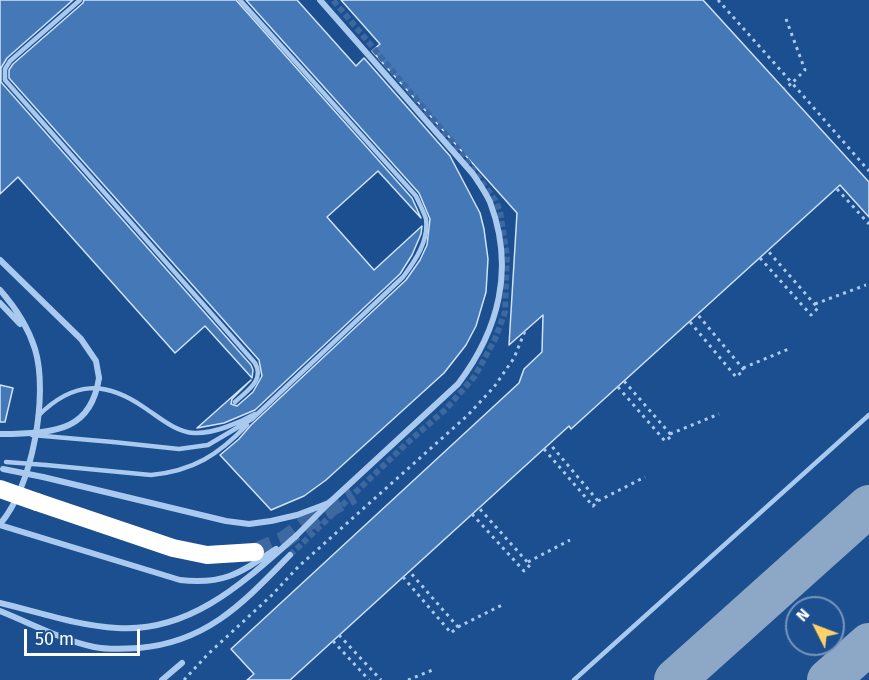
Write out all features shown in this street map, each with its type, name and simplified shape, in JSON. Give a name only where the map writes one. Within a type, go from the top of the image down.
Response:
[{"type":"highway","points":[[0,489],[37,505],[190,552],[223,555],[255,552]]},
{"type":"highway","points":[[0,501],[37,505]]},
{"type":"street","points":[[0,603],[98,626],[118,628],[173,622],[208,605],[236,588],[296,536],[328,503],[458,384],[473,364],[492,325],[501,297],[500,243],[490,201],[473,174],[320,0]]},
{"type":"street","points":[[0,260],[81,339],[96,361],[99,378],[90,408],[74,423],[52,431],[0,434]]},
{"type":"street","points":[[0,290],[14,307],[32,340],[38,359],[39,375],[37,417],[32,448],[18,496],[0,525],[180,580],[201,583],[232,577],[296,536]]},
{"type":"street","points":[[0,303],[15,317],[32,340]]},
{"type":"street","points":[[2,465],[127,498],[226,521],[249,524],[297,515],[328,503]]},
{"type":"street","points":[[0,611],[94,647],[131,649],[158,646],[194,635],[205,629],[238,606],[290,555]]},
{"type":"street","points":[[162,680],[182,663]]},
{"type":"lane","points":[[80,0],[10,62],[5,69],[4,78],[255,363],[259,372],[258,378],[235,402]]},
{"type":"lane","points":[[2,465],[46,465],[152,475],[182,470],[208,458],[380,301],[417,259],[424,238],[426,219],[416,196],[240,0]]},
{"type":"lane","points":[[37,417],[58,398],[88,389],[117,392],[172,426],[196,434],[226,427],[260,411]]},
{"type":"lane","points":[[574,680],[869,416]]},
{"type":"lane","points":[[12,434],[179,449],[197,448],[208,445],[252,419]]},
{"type":"path","points":[[718,0],[869,171]]},
{"type":"path","points":[[784,89],[805,70],[786,19]]},
{"type":"path","points":[[837,189],[869,224]]},
{"type":"path","points":[[760,258],[811,315],[818,308],[768,251]]},
{"type":"path","points":[[814,304],[866,285]]},
{"type":"path","points":[[698,315],[743,368]]},
{"type":"path","points":[[690,322],[736,377],[744,370],[743,368],[791,348]]},
{"type":"path","points":[[184,680],[299,566],[468,416],[494,387],[514,358],[525,332]]},
{"type":"path","points":[[618,387],[665,441],[672,436],[624,381]]},
{"type":"path","points":[[670,434],[719,414]]},
{"type":"path","points":[[549,444],[598,501]]},
{"type":"path","points":[[544,449],[593,506],[598,501],[645,477]]},
{"type":"path","points":[[472,514],[524,571],[530,566],[479,508]]},
{"type":"path","points":[[528,562],[570,540]]},
{"type":"path","points":[[409,571],[458,627]]},
{"type":"path","points":[[403,577],[451,633],[458,627],[502,605]]},
{"type":"path","points":[[339,635],[381,680]]},
{"type":"path","points":[[333,641],[369,680]]},
{"type":"path","points":[[408,680],[435,669]]},
{"type":"building","points":[[0,0],[73,0],[7,58],[1,68],[1,82],[251,365],[252,378],[205,326],[175,353],[18,177],[0,194]]},
{"type":"building","points":[[84,0],[236,0],[412,198],[421,218],[378,171],[327,217],[374,270],[422,226],[421,234],[400,274],[255,410],[224,423],[197,428],[251,380],[232,399],[231,404],[237,406],[253,392],[262,376],[259,360],[9,78],[9,70],[13,64]]},
{"type":"building","points":[[246,0],[297,0],[356,66],[364,58],[450,156],[480,213],[488,259],[486,292],[476,326],[466,345],[444,373],[326,480],[304,496],[271,510],[220,455],[406,280],[427,245],[430,219],[419,193]]},
{"type":"building","points":[[341,0],[703,0],[869,182],[869,217],[840,185],[571,429],[569,426],[290,680],[247,680],[254,674],[231,649],[519,383],[524,369],[542,352],[543,315],[509,345],[517,213],[372,51],[380,44]]},
{"type":"building","points":[[0,385],[13,388],[5,422],[0,422]]},
{"type":"taxiway","points":[[675,680],[869,506]]},
{"type":"taxiway","points":[[828,680],[869,644]]},
{"type":"tunnel","points":[[290,555],[446,409],[475,376],[495,339],[505,312],[507,256],[500,211],[495,200],[459,150],[333,0]]},
{"type":"tunnel","points":[[255,552],[284,540],[316,516],[353,495]]}]
